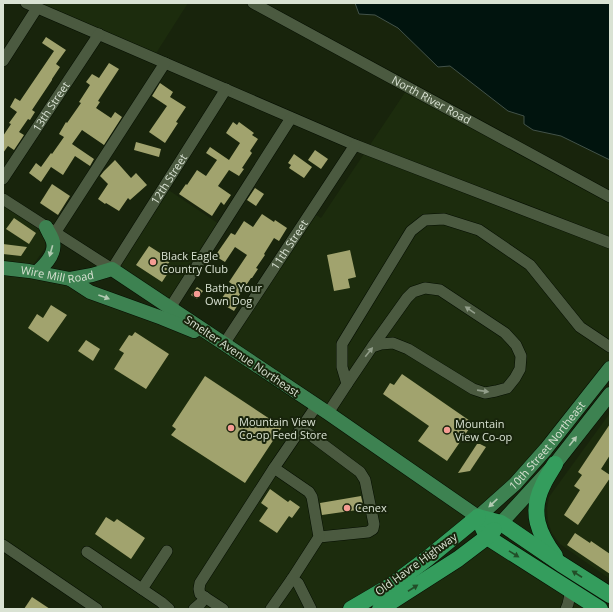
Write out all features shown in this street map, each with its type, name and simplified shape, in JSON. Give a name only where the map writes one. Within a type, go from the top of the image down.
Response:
[{"type":"highway","points":[[555,464],[539,494],[536,505],[536,514],[541,534],[561,564]]},
{"type":"highway","name":"Smelter Avenue Northeast","points":[[478,517],[501,523],[610,595]]},
{"type":"highway","points":[[478,517],[487,537],[600,609]]},
{"type":"highway","name":"Old Havre Highway","points":[[351,609],[392,585],[478,517]]},
{"type":"highway","name":"Old Havre Highway","points":[[380,609],[458,559],[487,537],[501,523]]},
{"type":"main road","points":[[37,272],[47,263],[52,253],[53,243],[51,230]]},
{"type":"main road","name":"Wire Mill Road","points":[[3,268],[37,272],[70,279],[92,275],[112,269]]},
{"type":"main road","name":"Smelter Avenue Northeast","points":[[112,269],[322,409],[478,517]]},
{"type":"main road","points":[[70,279],[90,292],[162,318],[224,344]]},
{"type":"main road","name":"10th Street Northeast","points":[[478,517],[515,484],[546,449],[610,368]]},
{"type":"main road","name":"10th Street Northeast","points":[[501,523],[555,464],[610,394]]},
{"type":"street","points":[[26,3],[355,146],[610,243]]},
{"type":"street","name":"North River Road","points":[[253,3],[610,197]]},
{"type":"street","points":[[3,61],[37,8]]},
{"type":"street","name":"13th Street","points":[[3,179],[99,34]]},
{"type":"street","points":[[51,230],[165,63]]},
{"type":"street","name":"12th Street","points":[[112,269],[226,89]]},
{"type":"street","points":[[170,308],[291,118]]},
{"type":"street","name":"11th Street","points":[[224,344],[355,146]]},
{"type":"street","name":"Smelter Avenue Northeast","points":[[3,199],[112,269]]},
{"type":"street","points":[[347,384],[342,367],[342,344],[411,231],[425,220],[444,219],[479,230],[530,265],[580,327],[610,347]]},
{"type":"street","points":[[223,609],[200,594],[200,584],[301,428],[347,384],[372,347],[407,298],[413,292],[425,288],[440,290],[505,333],[516,345],[520,356],[520,369],[507,388],[484,393],[473,389],[408,349],[393,343],[381,344],[372,347]]},
{"type":"street","points":[[301,428],[360,472],[365,480],[374,524],[373,529],[368,532],[319,537]]},
{"type":"street","points":[[271,609],[319,537],[312,497],[309,492],[274,468]]},
{"type":"street","points":[[3,545],[98,609]]},
{"type":"street","points":[[142,589],[167,551]]},
{"type":"street","points":[[86,552],[161,602],[169,609]]},
{"type":"street","points":[[292,579],[298,583],[311,609]]},
{"type":"street","points":[[566,609],[571,590]]},
{"type":"street","points":[[194,609],[205,597]]},
{"type":"shaded area","points":[[28,3],[188,3],[153,58]]},
{"type":"shaded area","points":[[355,3],[610,3],[610,160],[561,136],[533,130],[524,124],[524,116],[508,111],[450,66],[438,67],[398,28],[375,15],[359,14]]},
{"type":"shaded area","points":[[406,91],[610,202],[610,361],[515,484],[351,609],[97,609],[3,545],[3,199],[46,227],[45,248],[29,271],[224,344],[311,212],[321,218]]},
{"type":"shaded area","points":[[164,187],[222,226],[170,308],[112,269]]},
{"type":"shaded area","points":[[610,413],[610,579],[560,544],[552,533],[548,522],[547,509],[549,497]]},
{"type":"shaded area","points":[[487,537],[600,609],[380,609]]},
{"type":"building","points":[[46,37],[66,50],[56,64],[60,67],[32,110],[35,112],[30,120],[28,119],[19,132],[24,135],[14,150],[8,146],[3,153],[3,136],[11,124],[9,123],[17,112],[10,107],[15,98],[20,101],[54,51],[42,43]]},
{"type":"building","points":[[109,63],[119,69],[98,101],[100,102],[96,108],[111,118],[115,112],[122,117],[104,145],[82,130],[72,144],[94,159],[90,166],[75,156],[63,175],[51,167],[41,182],[29,173],[36,163],[41,167],[64,137],[59,134],[66,122],[67,123],[81,103],[79,102],[90,85],[86,82],[92,74],[99,78]]},
{"type":"building","points":[[160,83],[173,92],[170,97],[186,107],[165,143],[149,132],[167,106],[152,96]]},
{"type":"building","points":[[233,122],[237,125],[239,122],[254,133],[252,135],[258,139],[250,151],[252,153],[242,168],[244,169],[239,176],[229,170],[218,186],[231,195],[224,205],[221,202],[212,216],[179,194],[197,170],[206,176],[217,160],[206,153],[210,147],[229,160],[240,143],[226,133]]},
{"type":"building","points":[[136,142],[161,149],[159,157],[134,150]]},
{"type":"building","points":[[315,150],[328,159],[321,169],[308,160]]},
{"type":"building","points":[[294,154],[312,167],[304,178],[289,168],[291,165],[288,163]]},
{"type":"building","points":[[115,160],[131,178],[136,173],[147,185],[130,200],[128,198],[119,211],[98,199],[108,184],[100,176]]},
{"type":"building","points":[[52,184],[70,196],[58,215],[40,203]]},
{"type":"building","points":[[255,188],[264,194],[256,206],[247,200]]},
{"type":"building","points":[[262,214],[287,228],[279,241],[274,238],[256,268],[258,269],[236,300],[239,303],[234,311],[219,302],[232,284],[229,282],[247,255],[235,247],[225,262],[215,256],[231,233],[235,235],[244,221],[253,227]]},
{"type":"building","points":[[14,218],[36,233],[29,244],[6,229]]},
{"type":"building","points":[[3,244],[27,247],[21,256],[3,254]]},
{"type":"building","name":"Black Eagle Country Club","points":[[149,246],[171,260],[168,264],[172,267],[162,282],[136,265]]},
{"type":"building","points":[[350,250],[356,277],[348,279],[350,288],[334,291],[327,255]]},
{"type":"building","points":[[197,287],[203,291],[197,299],[191,295]]},
{"type":"building","points":[[51,305],[67,315],[48,342],[28,328],[37,314],[43,318]]},
{"type":"building","points":[[135,332],[169,354],[146,389],[114,369],[124,353],[119,350],[129,335],[132,336]]},
{"type":"building","points":[[86,340],[100,349],[93,361],[78,351]]},
{"type":"building","points":[[402,374],[473,423],[447,461],[418,441],[429,426],[383,394],[390,383],[394,385]]},
{"type":"building","points":[[205,376],[282,427],[245,483],[171,435],[176,429],[172,426]]},
{"type":"building","points":[[610,424],[610,455],[601,469],[610,475],[610,478],[578,525],[564,515],[580,490],[574,486],[582,475],[578,472]]},
{"type":"building","points":[[477,444],[486,447],[470,471],[458,473]]},
{"type":"building","points":[[270,489],[288,502],[290,500],[300,507],[292,518],[289,516],[277,533],[259,521],[268,508],[261,503]]},
{"type":"building","points":[[361,496],[364,509],[322,515],[320,503]]},
{"type":"building","points":[[106,517],[114,522],[117,519],[145,538],[131,559],[95,534]]},
{"type":"building","points":[[575,533],[590,543],[591,541],[610,554],[610,574],[567,545]]},
{"type":"building","points":[[32,597],[50,609],[24,609]]},
{"type":"place","name":"Black Eagle Country Club","points":[[153,262]]},
{"type":"place","name":"Bathe Your Own Dog","points":[[197,294]]},
{"type":"place","name":"Mountain View Co-op Feed Store","points":[[231,428]]},
{"type":"place","name":"Mountain View Co-op","points":[[447,430]]},
{"type":"place","name":"Cenex","points":[[347,508]]}]
